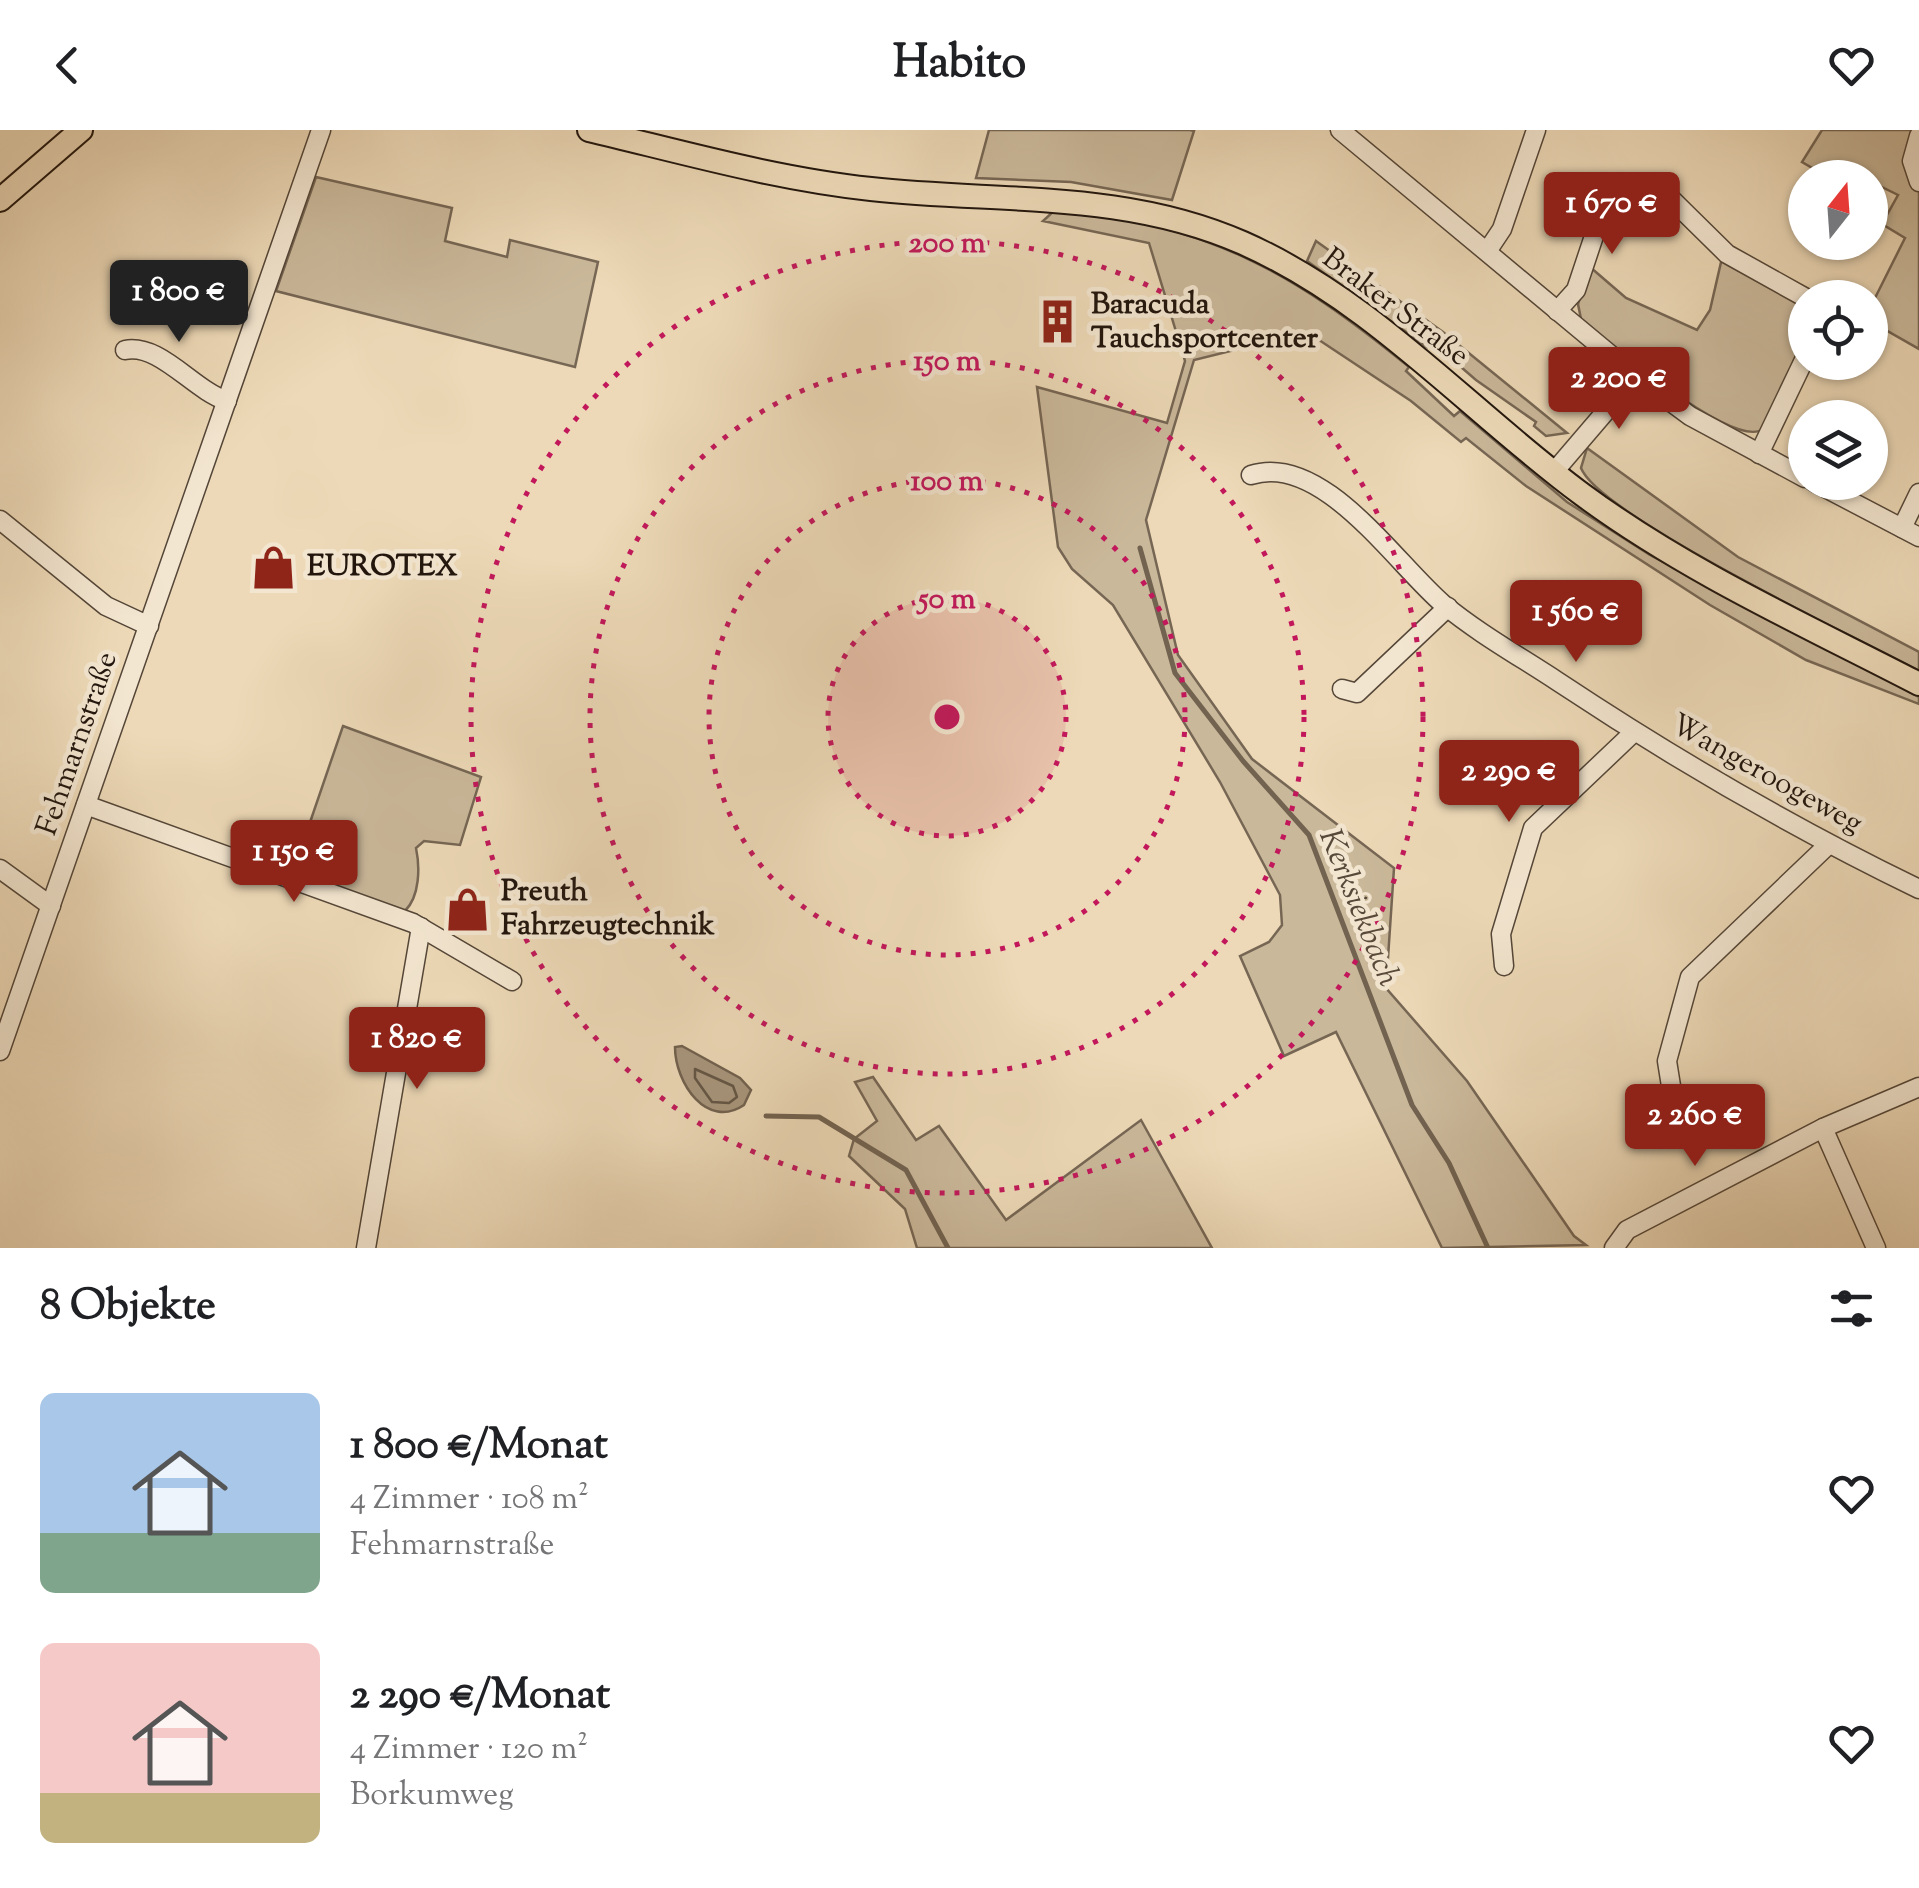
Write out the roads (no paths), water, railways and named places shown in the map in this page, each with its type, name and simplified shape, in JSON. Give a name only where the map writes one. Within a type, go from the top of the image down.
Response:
[{"type":"main road","points":[[0,200],[80,130]]},
{"type":"main road","name":"Braker Straße","points":[[589,130],[834,184],[1082,200],[1192,224],[1242,243],[1344,300],[1553,473],[1680,559],[1919,684]]},
{"type":"street","name":"Fehmarnstraße","points":[[0,1051],[321,130]]},
{"type":"street","points":[[1340,130],[1362,136],[1557,311],[1636,376],[1690,416],[1788,469]]},
{"type":"street","points":[[1488,250],[1502,229],[1536,130]]},
{"type":"street","points":[[1919,136],[1912,161],[1919,182]]},
{"type":"street","points":[[1557,311],[1576,290],[1595,233],[1662,190],[1727,254],[1788,288]]},
{"type":"street","points":[[126,350],[148,350],[197,388],[227,400]]},
{"type":"street","points":[[1553,473],[1636,376]]},
{"type":"street","points":[[1759,454],[1794,380]]},
{"type":"street","name":"Wangeroogeweg","points":[[1250,475],[1275,473],[1335,494],[1448,608],[1634,732],[1828,845],[1919,889]]},
{"type":"street","points":[[1849,500],[1910,532],[1919,493]]},
{"type":"street","name":"Fehmarnstraße","points":[[0,520],[106,606],[148,626]]},
{"type":"street","points":[[1342,689],[1358,693],[1448,608]]},
{"type":"street","points":[[1504,966],[1501,934],[1533,828],[1634,732]]},
{"type":"street","points":[[86,806],[421,927],[512,981]]},
{"type":"street","points":[[1672,1086],[1667,1073],[1669,1046],[1690,976],[1828,845]]},
{"type":"street","points":[[0,868],[51,906]]},
{"type":"street","points":[[366,1248],[421,927]]},
{"type":"street","points":[[1614,1248],[1626,1230],[1823,1128],[1919,1087]]},
{"type":"street","points":[[1823,1128],[1876,1248]]},
{"type":"water","points":[[682,1046],[740,1078],[751,1090],[744,1105],[718,1112],[696,1099],[676,1061],[675,1047]]},
{"type":"waterway","name":"Kerksiekbach","points":[[1140,548],[1175,673],[1243,761],[1309,835],[1412,1105],[1449,1163],[1488,1248]]},
{"type":"waterway","points":[[766,1116],[819,1117],[906,1170],[948,1248]]},
{"type":"place","name":"Baracuda Tauchsportcenter","points":[[1058,322]]},
{"type":"place","name":"EUROTEX","points":[[274,567]]},
{"type":"place","name":"Preuth Fahrzeugtechnik","points":[[468,909]]}]
